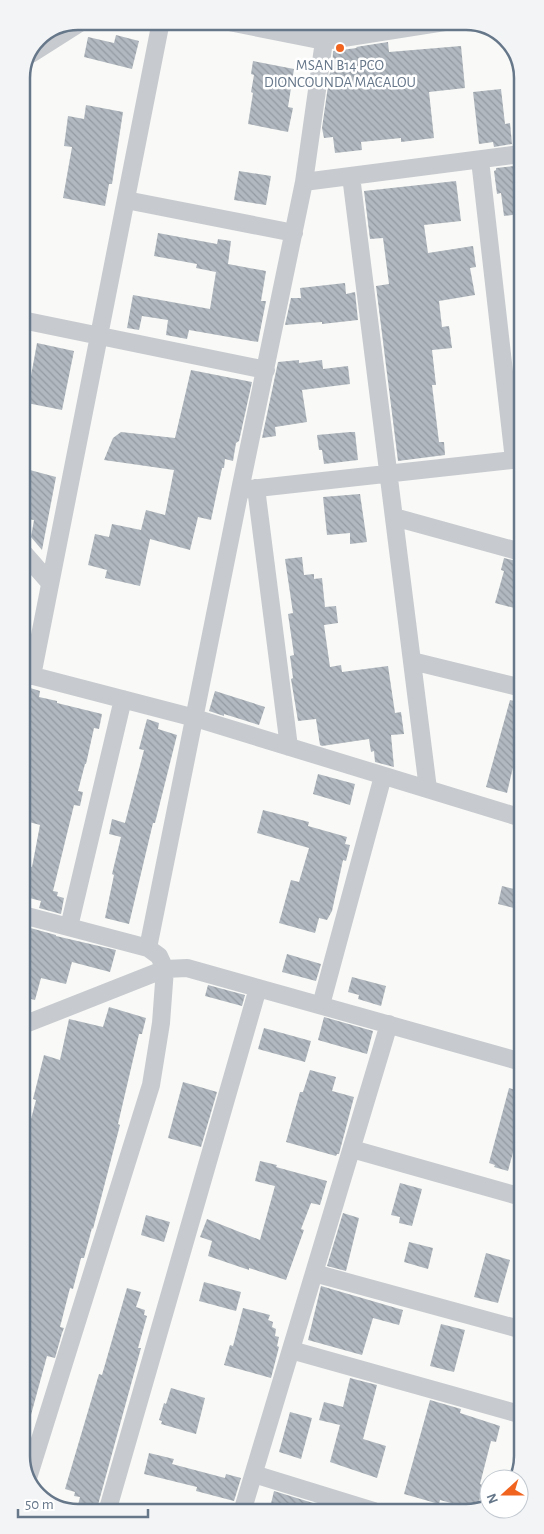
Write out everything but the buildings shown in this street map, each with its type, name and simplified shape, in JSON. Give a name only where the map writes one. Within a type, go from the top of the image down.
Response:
[{"type":"street","points":[[30,662],[50,584],[160,30]]},
{"type":"street","points":[[269,30],[324,41],[394,30]]},
{"type":"street","points":[[148,948],[195,718],[248,489],[266,370],[304,182],[327,30]]},
{"type":"street","points":[[41,47],[65,32]]},
{"type":"street","points":[[304,182],[514,155]]},
{"type":"street","points":[[480,160],[514,428]]},
{"type":"street","points":[[351,176],[428,789]]},
{"type":"street","points":[[126,200],[294,233]]},
{"type":"street","points":[[30,322],[266,370]]},
{"type":"street","points":[[248,489],[514,460]]},
{"type":"street","points":[[248,489],[289,747]]},
{"type":"street","points":[[394,518],[514,550]]},
{"type":"street","points":[[30,560],[50,584]]},
{"type":"street","points":[[412,661],[514,686]]},
{"type":"street","points":[[30,675],[195,718],[514,816]]},
{"type":"street","points":[[69,927],[123,700]]},
{"type":"street","points":[[321,1005],[384,776]]},
{"type":"street","points":[[30,917],[148,948],[159,956],[165,969],[161,1023],[151,1085],[30,1463]]},
{"type":"street","points":[[30,1027],[165,969],[187,968],[514,1060]]},
{"type":"street","points":[[109,1504],[258,988]]},
{"type":"street","points":[[245,1504],[389,1024]]},
{"type":"street","points":[[352,1149],[514,1195]]},
{"type":"street","points":[[314,1273],[514,1328]]},
{"type":"street","points":[[291,1350],[514,1412]]},
{"type":"street","points":[[254,1474],[351,1504]]},
{"type":"place","name":"MSAN B14 PCO DIONCOUNDA MACALOU","points":[[340,48]]}]
